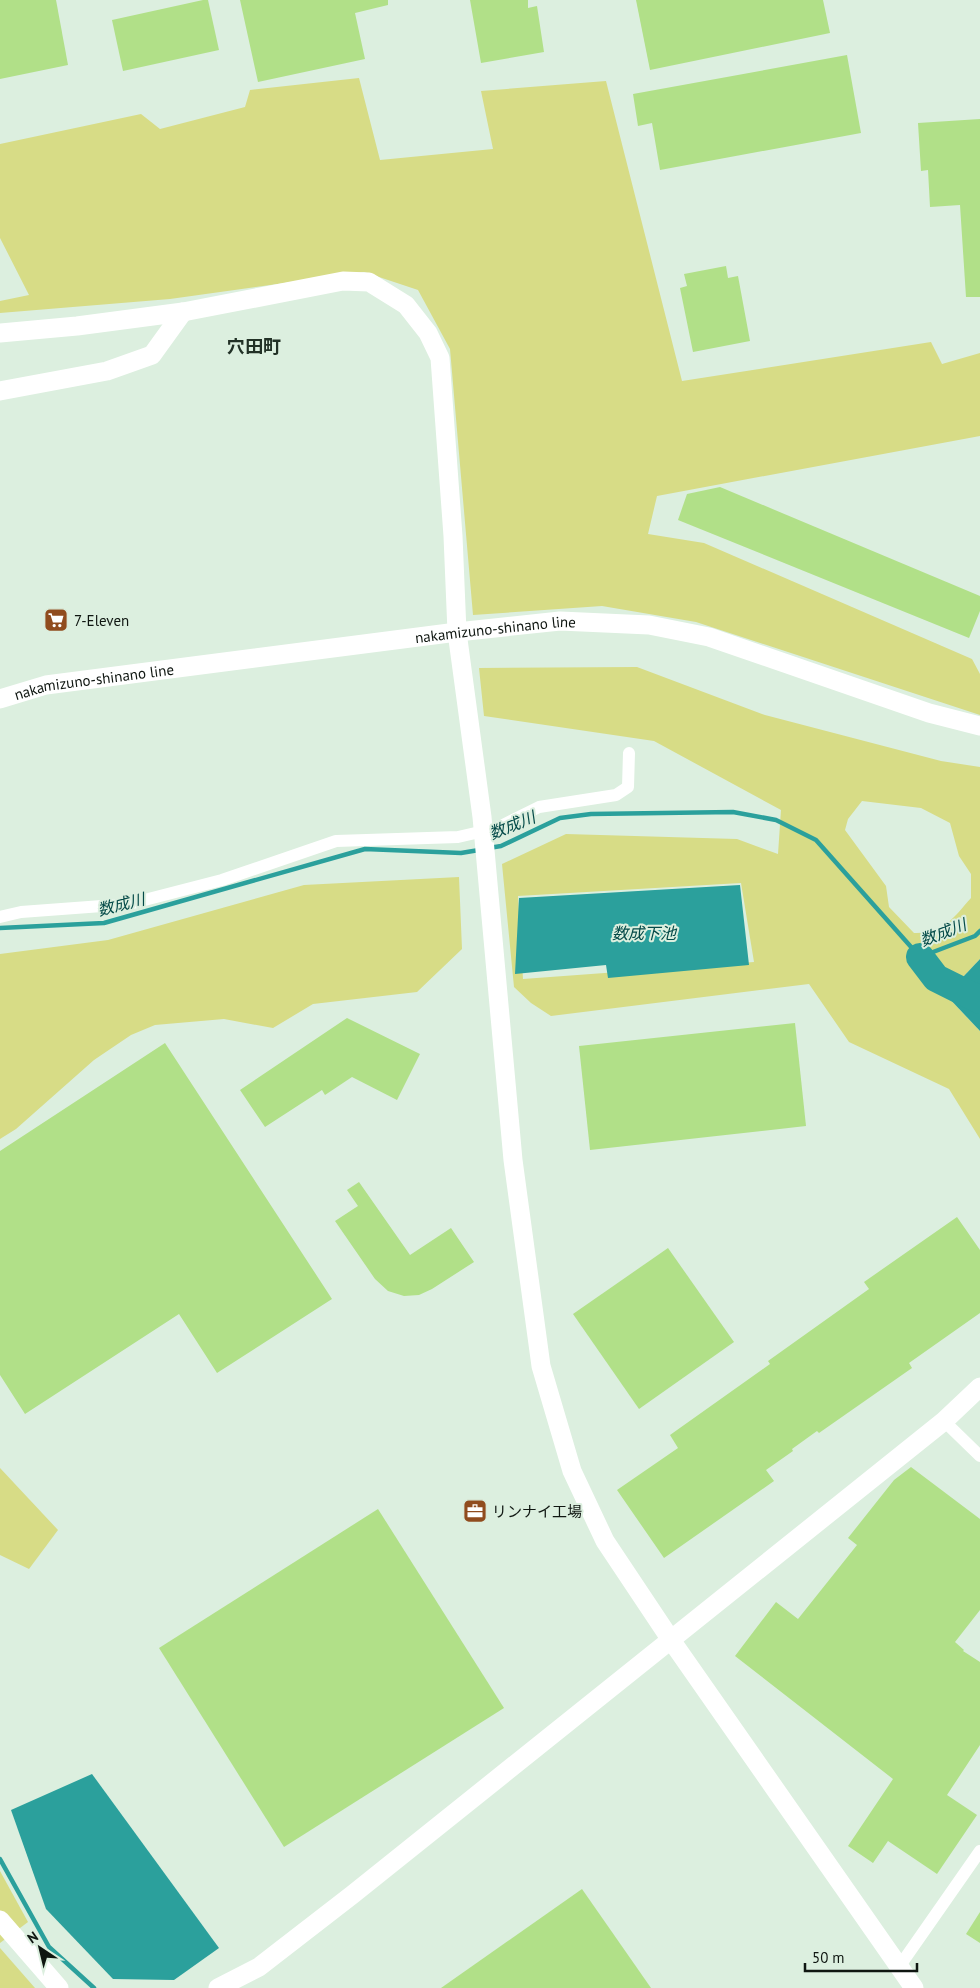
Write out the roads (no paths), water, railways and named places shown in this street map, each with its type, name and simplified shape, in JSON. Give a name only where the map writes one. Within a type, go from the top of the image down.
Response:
[{"type":"street","points":[[0,333],[77,326],[183,312],[343,281],[369,282],[406,305],[428,333],[440,358],[453,536],[457,632],[482,817],[513,1160],[541,1366],[572,1471],[605,1541],[671,1640],[914,1988]]},
{"type":"street","points":[[0,391],[107,371],[152,355],[183,312]]},
{"type":"street","name":"nakamizuno-shinano line","points":[[0,699],[46,685],[457,632],[560,621],[649,625],[708,637],[929,713],[980,726]]},
{"type":"street","points":[[0,917],[21,912],[129,904],[222,880],[336,840],[458,837],[497,828],[539,807],[616,795],[628,787],[630,753]]},
{"type":"street","points":[[218,1988],[259,1967],[352,1895],[944,1421],[980,1387]]},
{"type":"street","points":[[944,1421],[980,1456]]},
{"type":"street","points":[[899,1967],[980,1850]]},
{"type":"street","points":[[0,1920],[60,1988]]},
{"type":"water","name":"数成下池","points":[[740,885],[749,965],[608,978],[606,965],[515,974],[519,898]]},
{"type":"water","points":[[980,959],[980,1031],[946,995]]},
{"type":"water","points":[[92,1774],[219,1948],[174,1980],[113,1979],[46,1909],[11,1810]]},
{"type":"waterway","name":"数成川","points":[[489,848],[501,846],[560,818],[591,814],[733,812],[776,820],[816,840],[920,957],[975,936],[980,931]]},
{"type":"waterway","name":"数成川","points":[[0,928],[104,923],[365,849],[461,853],[479,850]]},
{"type":"waterway","points":[[920,957],[936,978],[980,1000]]},
{"type":"waterway","points":[[0,1859],[49,1947],[94,1988]]},
{"type":"place","name":"7-Eleven","points":[[56,620]]},
{"type":"place","name":"リンナイ工場","points":[[475,1511]]},
{"type":"district","name":"穴田町","points":[[254,346]]}]
